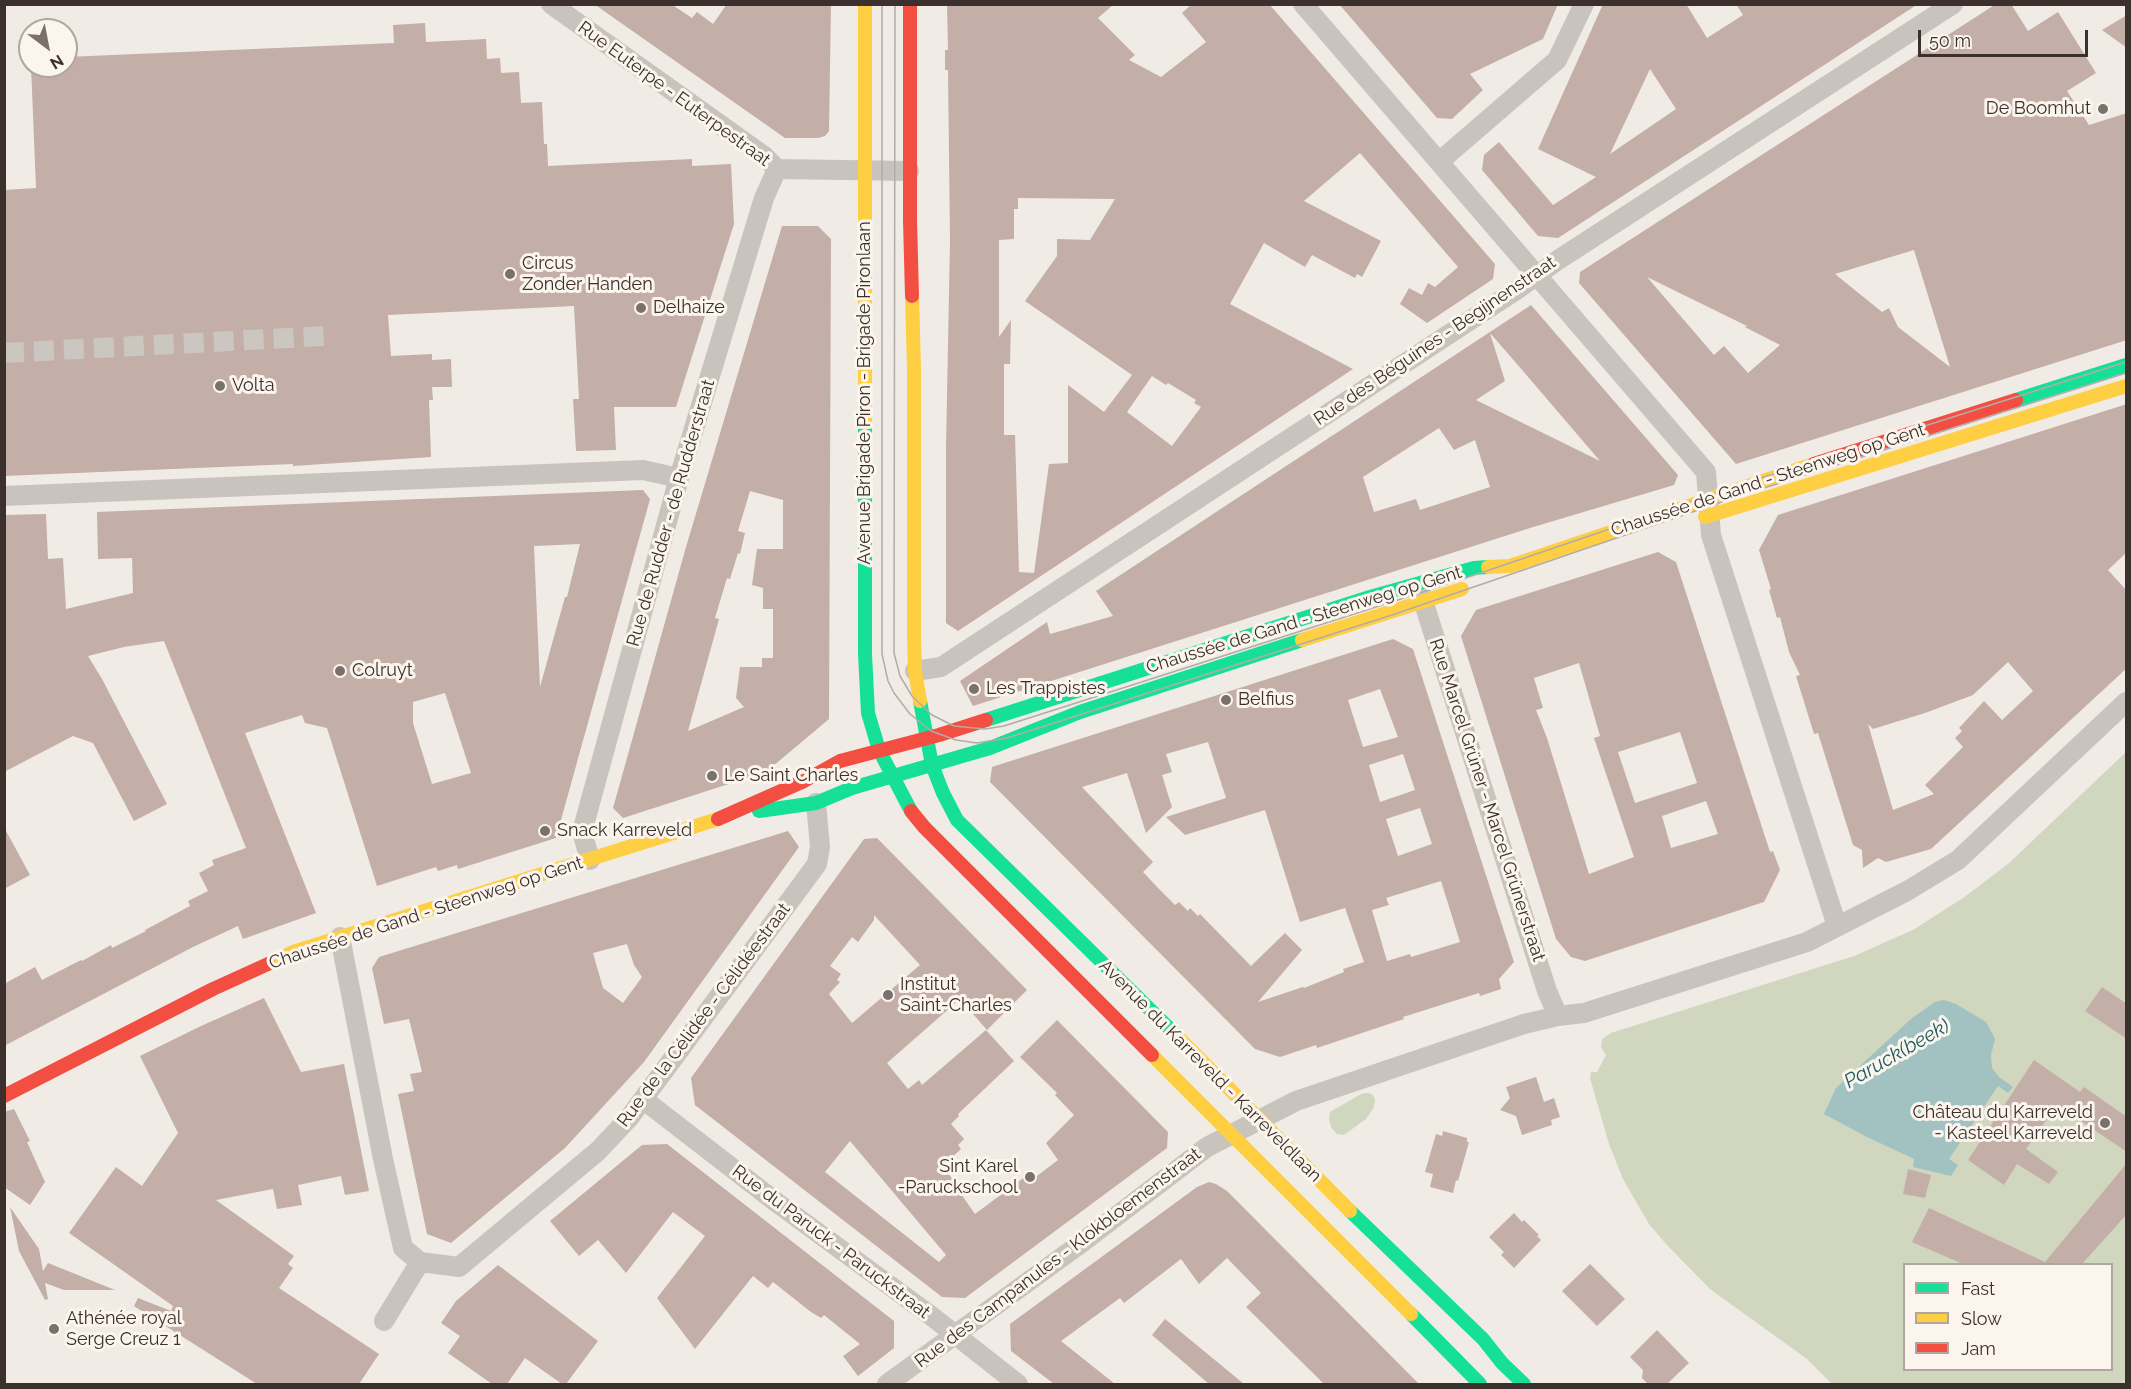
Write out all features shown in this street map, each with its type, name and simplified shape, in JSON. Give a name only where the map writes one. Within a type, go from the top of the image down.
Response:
[{"type":"street","name":"Rue Euterpe - Euterpestraat","points":[[551,4],[764,156],[777,169],[909,171]]},
{"type":"street","name":"Avenue Brigade Piron - Brigade Pironlaan","points":[[865,4],[865,654],[868,713],[879,750],[891,777]]},
{"type":"street","points":[[910,4],[909,171],[914,369],[915,671],[926,738]]},
{"type":"street","points":[[1303,4],[1706,472],[1711,536],[1837,926]]},
{"type":"street","points":[[1440,161],[1557,60],[1584,4]]},
{"type":"street","name":"Rue des Béguines - Begijnenstraat","points":[[915,671],[941,667],[1558,260],[1953,4]]},
{"type":"street","name":"Rue de Rudder - de Rudderstraat","points":[[590,860],[582,832],[679,478],[764,198],[777,169]]},
{"type":"street","name":"Chaussée de Gand - Steenweg op Gent","points":[[1689,522],[1709,507],[2127,365]]},
{"type":"street","name":"Chaussée de Gand - Steenweg op Gent","points":[[728,816],[816,803],[852,788],[990,748],[1080,712],[1420,593],[1474,568],[1510,566],[2127,386]]},
{"type":"street","points":[[4,496],[643,470],[679,478]]},
{"type":"street","name":"Chaussée de Gand - Steenweg op Gent","points":[[4,1096],[213,989],[292,952],[728,816],[804,781],[840,761],[926,738],[1370,597],[1471,586]]},
{"type":"street","name":"Rue Marcel Grüner - Marcel Grünerstraat","points":[[1420,593],[1547,991],[1558,1016]]},
{"type":"street","name":"Rue des Campanules - Klokbloemenstraat","points":[[887,1384],[1076,1247],[1207,1147],[1296,1101],[1513,1027],[1558,1016],[1584,1013],[1796,946],[1907,891],[1958,860],[2127,702]]},
{"type":"street","name":"Avenue du Karreveld - Karreveldlaan","points":[[926,738],[932,765],[957,820],[1353,1214],[1483,1339],[1502,1363],[1524,1384]]},
{"type":"street","name":"Avenue du Karreveld - Karreveldlaan","points":[[891,777],[910,810],[924,827],[1480,1384]]},
{"type":"street","name":"Rue de la Célidée - Célidéestraat","points":[[420,1262],[459,1267],[598,1151],[644,1100],[817,864],[819,848],[816,803]]},
{"type":"street","points":[[340,938],[383,1159],[403,1248],[420,1262],[384,1321]]},
{"type":"street","name":"Rue du Paruck - Paruckstraat","points":[[644,1100],[1018,1384]]},
{"type":"street","points":[[1486,1384],[1502,1363]]},
{"type":"green space","points":[[2126,752],[2126,1384],[1832,1384],[1807,1359],[1710,1289],[1666,1244],[1649,1224],[1623,1179],[1609,1144],[1590,1078],[1591,1072],[1597,1072],[1606,1055],[1601,1047],[1602,1039],[1611,1033],[1854,956],[1913,930],[1963,898],[2008,864]]},
{"type":"green space","points":[[1361,1094],[1372,1094],[1375,1099],[1374,1107],[1366,1119],[1344,1135],[1337,1134],[1331,1127],[1330,1112]]},
{"type":"water","name":"Paruck(beek)","points":[[1944,1000],[1956,1004],[1986,1022],[1995,1039],[1991,1055],[1992,1068],[1999,1077],[2013,1087],[2008,1093],[1998,1086],[1949,1159],[1958,1165],[1951,1176],[1913,1167],[1914,1159],[1824,1114],[1836,1088],[1912,1018],[1935,1002]]},
{"type":"building","points":[[594,4],[671,4],[692,18],[697,12],[713,24],[727,4],[831,4],[829,131],[825,136],[818,138],[785,138]]},
{"type":"building","points":[[947,4],[1114,4],[1098,18],[1135,55],[1129,60],[1161,77],[1206,42],[1182,13],[1192,4],[1269,4],[1495,264],[1493,279],[1427,323],[1400,304],[1409,288],[1422,295],[1428,283],[1435,287],[1458,267],[1360,153],[1304,201],[1381,241],[1362,277],[1357,274],[1355,278],[1312,255],[1305,267],[1264,243],[1230,304],[1353,369],[958,631],[946,623],[946,449],[950,240],[948,70],[945,70],[945,50],[948,50]],"holes":[[[1018,198],[1115,199],[1090,240],[1057,239],[1057,256],[1025,301],[1132,375],[1104,412],[1068,385],[1068,463],[1049,464],[1034,573],[1019,572],[1015,435],[1004,435],[1004,364],[1010,364],[1011,320],[999,337],[999,240],[1014,239],[1014,209],[1018,209]],[[1152,376],[1196,400],[1194,403],[1201,407],[1172,446],[1127,412]]]},
{"type":"building","points":[[1339,4],[1558,4],[1543,39],[1470,74],[1483,90],[1452,119],[1437,118]]},
{"type":"building","points":[[1603,4],[1686,4],[1707,38],[1743,15],[1736,4],[1918,4],[1558,238],[1538,236],[1482,170],[1484,155],[1499,142],[1553,205],[1596,177],[1538,149]],"holes":[[[1650,69],[1676,109],[1610,154]]]},
{"type":"building","points":[[1996,4],[2011,4],[2028,31],[2058,12],[2096,73],[2067,91],[2089,125],[2127,113],[2127,340],[1736,464],[1579,283],[1580,272]],"holes":[[[1914,250],[1950,367],[1898,327],[1889,308],[1882,312],[1835,274]],[[1647,277],[1747,326],[1745,327],[1780,345],[1748,373],[1724,346],[1714,355]]]},
{"type":"building","points":[[2127,15],[2127,48],[2102,30]]},
{"type":"building","points":[[425,23],[426,42],[486,39],[487,59],[500,58],[501,73],[519,72],[521,103],[542,102],[544,144],[547,144],[548,166],[692,159],[692,166],[731,164],[734,224],[676,407],[614,407],[616,450],[576,451],[573,399],[579,399],[574,306],[388,315],[391,356],[432,354],[432,360],[451,359],[452,387],[432,387],[433,400],[429,400],[431,457],[293,466],[293,464],[4,476],[4,190],[36,188],[31,78],[78,78],[78,56],[394,43],[393,25]]},
{"type":"building","points":[[782,226],[818,226],[831,239],[829,719],[766,772],[623,818],[613,808],[686,547]],"holes":[[[750,491],[783,500],[783,549],[757,549],[752,585],[763,588],[763,609],[773,609],[773,658],[762,658],[762,667],[740,667],[736,698],[744,707],[688,731],[719,619],[715,618],[727,578],[730,579],[738,553],[740,554],[745,533],[738,531]]]},
{"type":"building","points":[[1531,305],[1678,475],[1674,485],[1530,528],[973,706],[960,681],[1047,622],[1050,634],[1113,616],[1096,591]],"holes":[[[1490,333],[1517,364],[1600,461],[1476,400],[1505,381]],[[1439,428],[1454,450],[1475,440],[1490,487],[1420,510],[1416,499],[1374,512],[1363,477]]]},
{"type":"building","points":[[2127,404],[2127,552],[2108,570],[2127,591],[2127,668],[1931,849],[1886,862],[1878,858],[1863,868],[1862,850],[1853,845],[1818,733],[1814,734],[1796,676],[1800,675],[1789,652],[1780,617],[1777,618],[1759,550],[1778,515]],"holes":[[[2008,662],[2033,691],[2002,720],[1984,701],[1959,728],[1962,731],[1955,738],[1963,747],[1925,785],[1934,794],[1893,810],[1868,724],[1873,729],[1973,695]]]},
{"type":"building","points":[[643,490],[650,499],[556,838],[458,869],[457,865],[438,871],[436,867],[377,886],[327,728],[305,723],[302,715],[245,733],[316,913],[243,939],[238,926],[193,947],[4,1046],[4,984],[35,967],[42,980],[111,945],[112,948],[146,931],[190,906],[188,901],[208,891],[199,873],[214,865],[212,860],[246,848],[164,641],[124,647],[88,656],[167,804],[134,821],[93,743],[73,736],[4,772],[4,515],[46,514],[48,559],[63,558],[66,609],[133,593],[132,558],[98,559],[97,512]],"holes":[[[580,544],[567,597],[565,597],[540,687],[534,546]],[[445,693],[471,773],[432,784],[413,723],[413,702]]]},
{"type":"building","points":[[1658,552],[1676,562],[1770,852],[1773,851],[1780,870],[1764,902],[1585,961],[1571,957],[1556,939],[1461,636],[1476,610]],"holes":[[[1579,663],[1600,736],[1594,738],[1634,857],[1589,874],[1547,738],[1536,710],[1543,708],[1534,678]],[[1680,732],[1697,783],[1635,803],[1618,752]],[[1706,801],[1718,834],[1671,848],[1662,816]]]},
{"type":"building","points":[[1393,639],[1413,649],[1514,962],[1499,979],[1501,989],[1480,996],[1479,993],[1403,1017],[1404,1019],[1317,1048],[1316,1045],[1280,1057],[1255,1049],[990,782],[992,767]],"holes":[[[1380,689],[1398,737],[1363,747],[1348,700]],[[1208,742],[1226,798],[1166,817],[1185,835],[1265,810],[1300,922],[1345,908],[1364,962],[1343,969],[1344,972],[1304,988],[1258,1002],[1302,950],[1285,933],[1251,966],[1200,914],[1198,916],[1190,908],[1188,911],[1179,902],[1175,905],[1159,889],[1143,872],[1153,862],[1082,787],[1127,773],[1146,833],[1172,807],[1162,775],[1172,772],[1166,754]],[[1403,754],[1415,790],[1380,802],[1369,765]],[[1420,808],[1432,844],[1398,856],[1386,819]],[[1441,881],[1460,942],[1411,957],[1410,954],[1387,961],[1372,910],[1389,905],[1386,898]]]},
{"type":"building","points":[[4,827],[30,875],[4,889]]},
{"type":"building","points":[[788,831],[799,847],[644,1062],[565,1148],[451,1243],[427,1234],[398,1094],[414,1091],[410,1074],[422,1072],[409,1019],[384,1024],[372,968],[379,957]],"holes":[[[627,944],[634,965],[642,977],[623,1003],[603,988],[593,953]]]},
{"type":"building","points":[[877,838],[1027,990],[987,1030],[960,999],[887,1063],[908,1089],[919,1080],[922,1085],[986,1030],[1014,1061],[958,1114],[959,1116],[951,1124],[964,1139],[958,1145],[961,1149],[942,1167],[953,1179],[952,1181],[975,1214],[1026,1176],[1029,1182],[1058,1160],[1046,1143],[1074,1115],[1055,1095],[1057,1093],[1020,1057],[1057,1020],[1168,1132],[1167,1148],[965,1298],[942,1297],[695,1105],[691,1078],[864,839]],"holes":[[[874,915],[920,965],[852,1023],[829,994],[840,982],[837,980],[841,974],[830,966],[852,937],[858,942],[874,920]],[[850,1141],[946,1255],[939,1262],[825,1172]]]},
{"type":"building","points":[[2102,987],[2127,1004],[2127,1039],[2085,1011]]},
{"type":"building","points":[[264,998],[301,1072],[344,1064],[369,1191],[345,1195],[341,1176],[298,1185],[302,1205],[277,1209],[273,1189],[216,1200],[294,1256],[288,1264],[293,1268],[279,1288],[379,1354],[359,1384],[257,1384],[134,1306],[138,1298],[171,1311],[173,1306],[69,1233],[116,1167],[142,1186],[178,1133],[140,1056]]},
{"type":"building","name":"Château du Karreveld - Kasteel Karreveld","points":[[2034,1060],[2080,1092],[2084,1087],[2127,1117],[2127,1152],[2057,1105],[2026,1149],[2058,1172],[2049,1184],[2017,1164],[2004,1185],[1968,1160]]},
{"type":"building","points":[[1536,1077],[1544,1102],[1554,1098],[1560,1117],[1551,1120],[1552,1125],[1522,1135],[1516,1116],[1500,1110],[1510,1098],[1506,1087]]},
{"type":"building","points":[[14,1109],[30,1141],[27,1142],[45,1182],[30,1205],[4,1187],[4,1112]]},
{"type":"building","points":[[1443,1131],[1467,1138],[1469,1142],[1453,1193],[1430,1187],[1433,1174],[1425,1172],[1436,1134],[1442,1136]]},
{"type":"building","points":[[667,1144],[894,1321],[894,1348],[858,1376],[843,1356],[860,1344],[824,1315],[821,1318],[811,1312],[773,1282],[768,1288],[753,1276],[695,1349],[657,1298],[705,1236],[673,1212],[626,1273],[598,1240],[579,1256],[550,1221],[642,1145]]},
{"type":"building","name":"Château du Karreveld - Kasteel Karreveld","points":[[2127,1163],[2127,1214],[2083,1263],[1961,1263],[1912,1242],[1929,1208],[2045,1262]]},
{"type":"building","points":[[1908,1169],[1931,1175],[1925,1198],[1903,1194]]},
{"type":"building","points":[[1209,1182],[1227,1191],[1419,1384],[1324,1384],[1246,1307],[1261,1293],[1227,1258],[1199,1284],[1181,1259],[1124,1303],[1120,1298],[1061,1341],[1115,1384],[1054,1384],[1011,1351],[1010,1324],[1197,1187]]},
{"type":"building","points":[[10,1207],[39,1249],[43,1271],[48,1263],[115,1290],[64,1290],[45,1283],[48,1299],[45,1300],[19,1251]]},
{"type":"building","points":[[1514,1213],[1539,1235],[1537,1236],[1541,1240],[1514,1268],[1501,1255],[1504,1252],[1489,1237]]},
{"type":"building","points":[[1590,1264],[1625,1299],[1597,1326],[1562,1291]]},
{"type":"building","points":[[498,1265],[598,1341],[566,1384],[562,1384],[525,1358],[507,1384],[492,1384],[448,1353],[460,1336],[441,1323],[456,1301]]},
{"type":"building","points":[[1165,1319],[1244,1384],[1209,1384],[1152,1335]]},
{"type":"building","points":[[1657,1330],[1689,1363],[1667,1384],[1648,1384],[1642,1378],[1643,1370],[1630,1357]]},
{"type":"tunnel","points":[[4,353],[325,336]]},
{"type":"tram line","points":[[882,4],[882,654],[888,681],[910,714],[931,731],[956,740],[977,743],[1007,738],[1392,615],[1739,496],[2126,373]]},
{"type":"tram line","points":[[895,4],[894,653],[900,676],[912,696],[932,715],[954,726],[985,729],[1004,726],[1451,583],[1736,486],[2126,362]]},
{"type":"traffic: fast","points":[[2016,400],[2126,365]]},
{"type":"traffic: fast","points":[[865,423],[865,654],[868,713],[879,750],[911,811]]},
{"type":"traffic: fast","points":[[986,720],[1370,597],[1474,568],[1488,567]]},
{"type":"traffic: fast","points":[[759,811],[816,803],[852,788],[990,748],[1080,712],[1302,640]]},
{"type":"traffic: fast","points":[[920,701],[932,765],[957,820],[1177,1036]]},
{"type":"traffic: fast","points":[[1350,1211],[1483,1339],[1502,1363],[1524,1384]]},
{"type":"traffic: fast","points":[[1411,1314],[1480,1384]]},
{"type":"traffic: slow","points":[[865,4],[865,423]]},
{"type":"traffic: slow","points":[[912,296],[914,638],[915,671],[920,701]]},
{"type":"traffic: slow","points":[[1705,517],[2126,386]]},
{"type":"traffic: slow","points":[[1488,567],[1510,566],[1814,464]]},
{"type":"traffic: slow","points":[[1302,640],[1462,589]]},
{"type":"traffic: slow","points":[[268,964],[293,952],[718,819]]},
{"type":"traffic: slow","points":[[1177,1036],[1350,1211]]},
{"type":"traffic: slow","points":[[1152,1055],[1411,1314]]},
{"type":"traffic: jam","points":[[910,4],[912,296]]},
{"type":"traffic: jam","points":[[1814,464],[2016,400]]},
{"type":"traffic: jam","points":[[718,819],[804,781],[840,761],[986,720]]},
{"type":"traffic: jam","points":[[911,811],[924,827],[1152,1055]]},
{"type":"traffic: jam","points":[[4,1096],[213,989],[268,964]]},
{"type":"place","name":"De Boomhut","points":[[2103,109]]},
{"type":"place","name":"Circus Zonder Handen","points":[[510,274]]},
{"type":"place","name":"Delhaize","points":[[641,308]]},
{"type":"place","name":"Volta","points":[[220,386]]},
{"type":"place","name":"Colruyt","points":[[340,671]]},
{"type":"place","name":"Les Trappistes","points":[[974,689]]},
{"type":"place","name":"Belfius","points":[[1226,700]]},
{"type":"place","name":"Le Saint Charles","points":[[712,776]]},
{"type":"place","name":"Snack Karreveld","points":[[545,831]]},
{"type":"place","name":"Institut Saint-Charles","points":[[888,995]]},
{"type":"place","name":"Château du Karreveld - Kasteel Karreveld","points":[[2105,1123]]},
{"type":"place","name":"Sint Karel -Paruckschool","points":[[1030,1177]]},
{"type":"place","name":"Athénée royal Serge Creuz 1","points":[[54,1329]]}]
